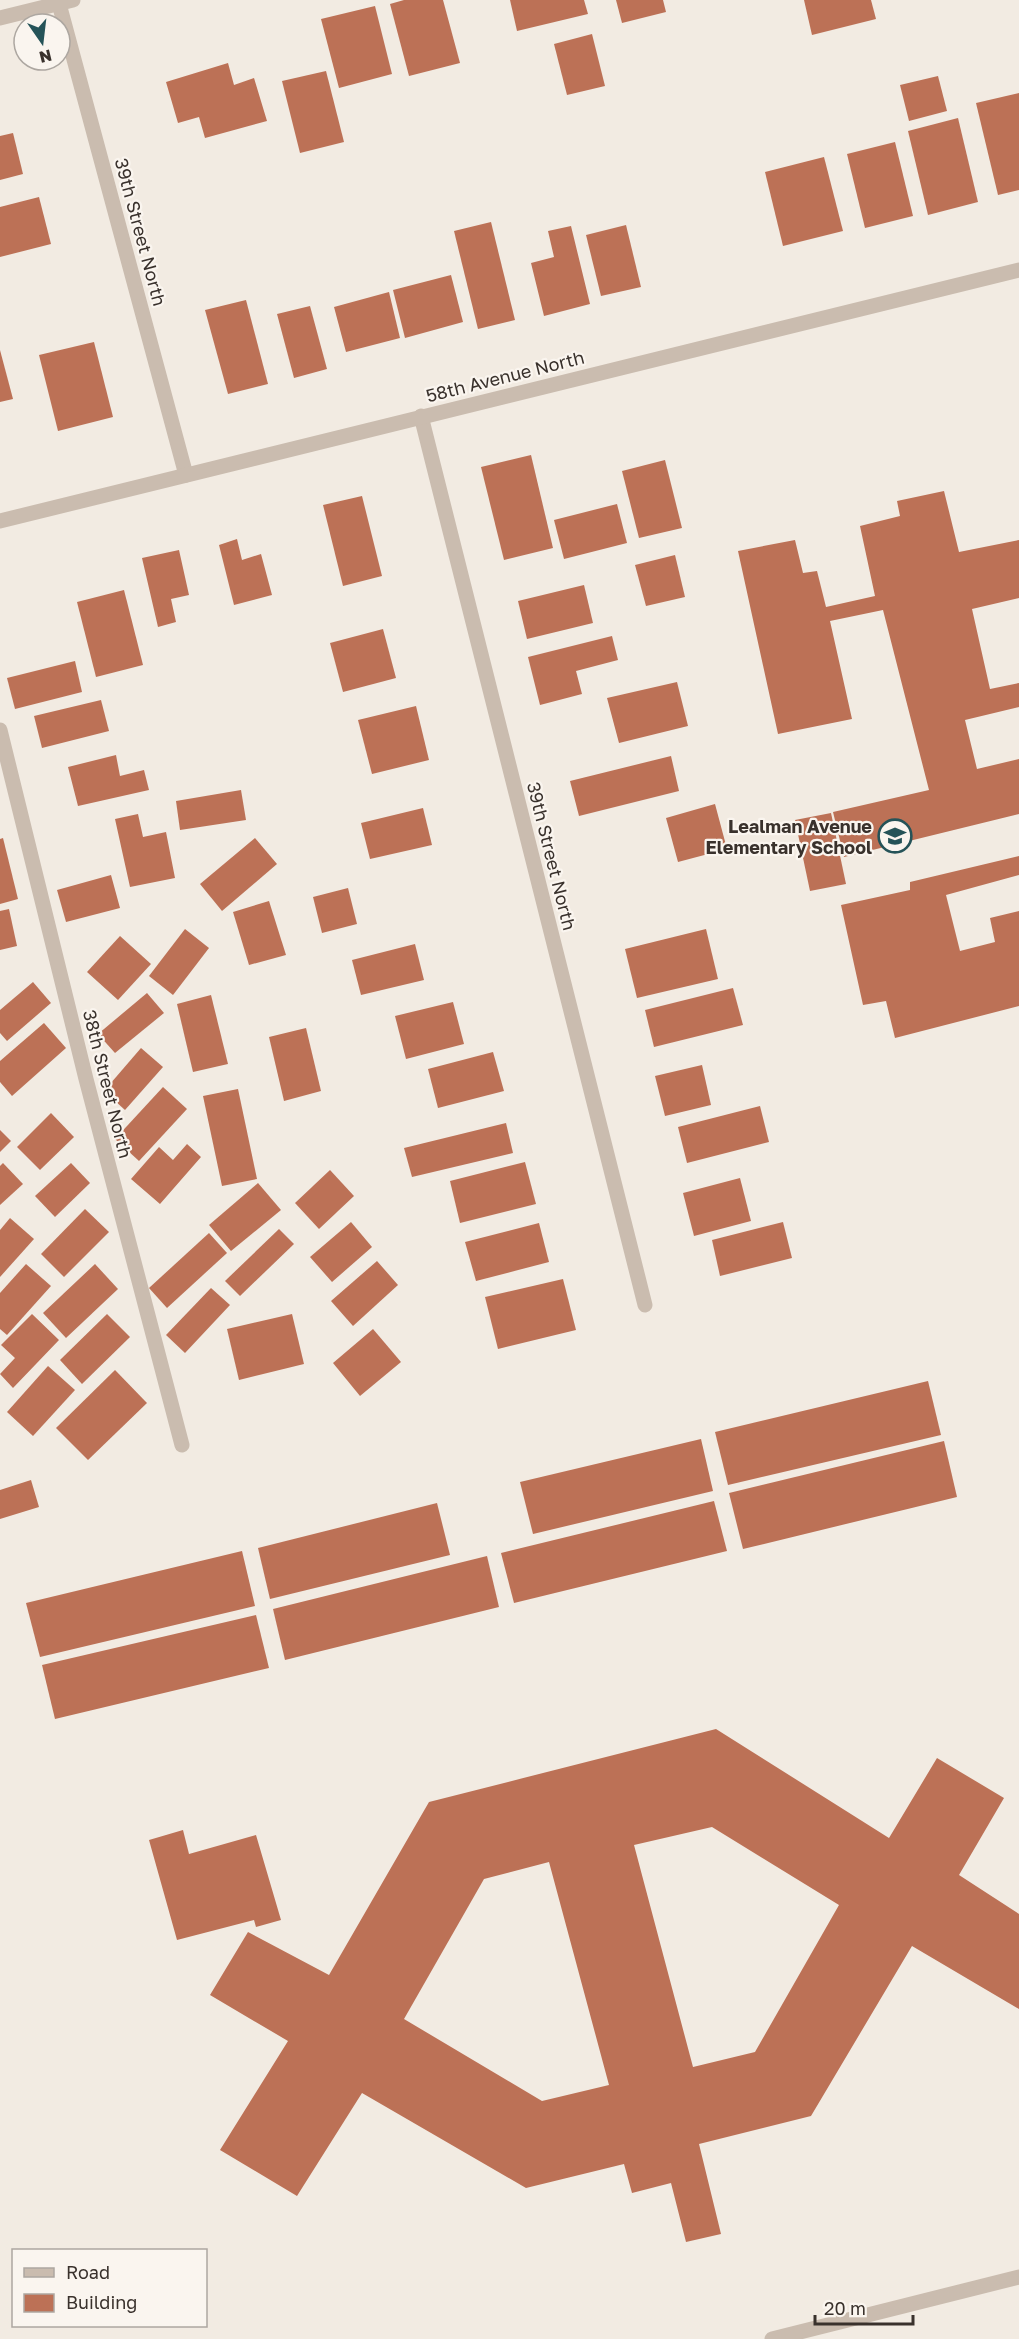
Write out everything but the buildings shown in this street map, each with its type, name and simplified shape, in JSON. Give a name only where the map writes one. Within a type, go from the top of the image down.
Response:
[{"type":"street","points":[[0,18],[64,1]]},
{"type":"street","name":"39th Street North","points":[[64,1],[186,475]]},
{"type":"street","name":"58th Avenue North","points":[[0,521],[1019,270]]},
{"type":"street","name":"39th Street North","points":[[421,416],[645,1305]]},
{"type":"street","name":"38th Street North","points":[[0,730],[86,1079],[182,1446]]},
{"type":"street","points":[[772,2339],[1019,2277]]},
{"type":"place","name":"Lealman Avenue Elementary School","points":[[895,836]]}]
